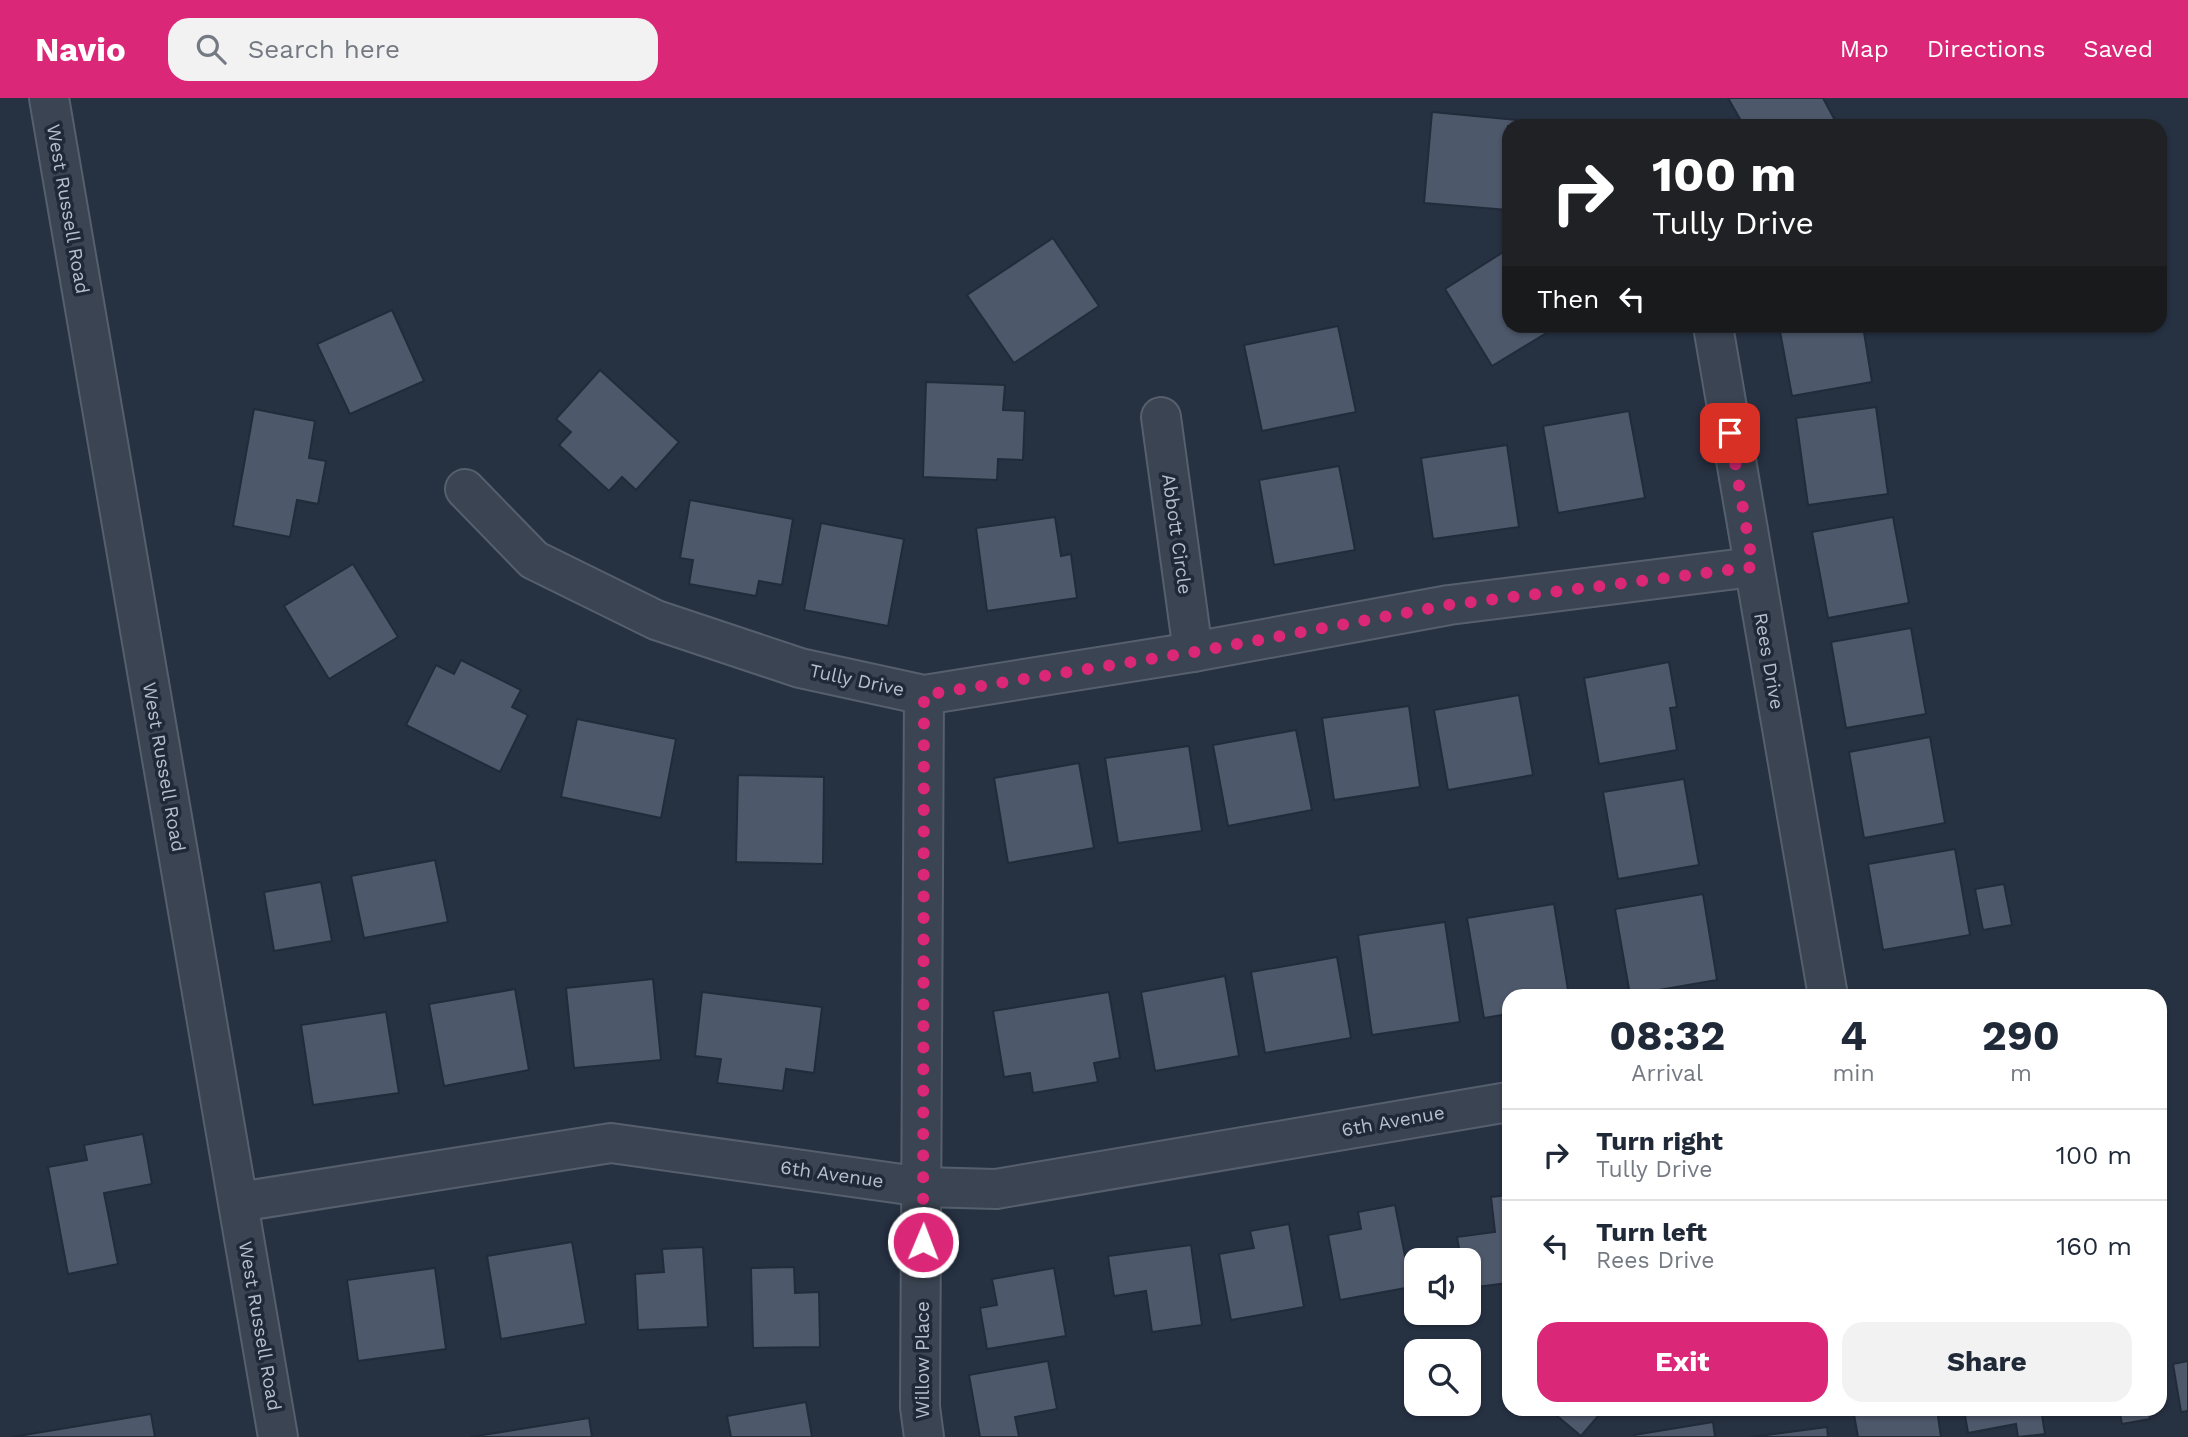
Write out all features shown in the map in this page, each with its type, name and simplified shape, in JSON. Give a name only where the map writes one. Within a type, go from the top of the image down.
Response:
[{"type":"street","name":"West Russell Road","points":[[49,98],[278,1437]]},
{"type":"street","name":"Rees Drive","points":[[1714,333],[1828,989]]},
{"type":"street","name":"Abbott Circle","points":[[1161,417],[1194,652]]},
{"type":"street","name":"Tully Drive","points":[[465,489],[534,560],[656,620],[800,668],[924,695],[1194,652],[1448,605],[1753,567]]},
{"type":"street","name":"Willow Place","points":[[924,695],[920,1407],[924,1437]]},
{"type":"street","name":"6th Avenue","points":[[239,1202],[611,1143],[923,1186],[996,1189],[1502,1103]]},
{"type":"building","points":[[1728,98],[1823,98],[1834,119],[1740,119]]},
{"type":"building","points":[[1432,112],[1506,119],[1502,119],[1502,210],[1424,203]]},
{"type":"building","points":[[1053,238],[1099,306],[1014,363],[967,295]]},
{"type":"building","points":[[1502,253],[1502,333],[1546,333],[1492,366],[1445,289]]},
{"type":"building","points":[[392,310],[424,381],[350,414],[317,344]]},
{"type":"building","points":[[1338,326],[1356,412],[1262,431],[1244,345]]},
{"type":"building","points":[[1780,333],[1864,333],[1872,382],[1792,396]]},
{"type":"building","points":[[600,370],[679,442],[636,490],[622,477],[609,491],[559,445],[571,432],[556,419]]},
{"type":"building","points":[[926,382],[1005,385],[1003,410],[1025,411],[1023,460],[998,459],[997,480],[923,477]]},
{"type":"building","points":[[1876,407],[1888,494],[1808,505],[1796,418]]},
{"type":"building","points":[[254,409],[315,421],[309,458],[326,461],[318,504],[297,500],[290,537],[233,526]]},
{"type":"building","points":[[1629,411],[1645,498],[1558,513],[1543,426]]},
{"type":"building","points":[[1507,445],[1519,527],[1433,539],[1421,458]]},
{"type":"building","points":[[1339,466],[1355,550],[1274,565],[1259,480]]},
{"type":"building","points":[[690,500],[793,519],[782,585],[759,581],[756,596],[689,584],[693,560],[680,558]]},
{"type":"building","points":[[1055,517],[1061,556],[1071,554],[1077,598],[987,611],[976,528]]},
{"type":"building","points":[[1893,517],[1909,603],[1828,618],[1812,532]]},
{"type":"building","points":[[821,523],[904,539],[888,626],[804,610]]},
{"type":"building","points":[[353,564],[398,637],[329,679],[284,606]]},
{"type":"building","points":[[1911,628],[1926,714],[1846,728],[1831,642]]},
{"type":"building","points":[[461,660],[521,690],[512,707],[528,715],[500,772],[406,725],[436,665],[454,674]]},
{"type":"building","points":[[1669,662],[1677,707],[1670,708],[1677,750],[1599,764],[1584,678]]},
{"type":"building","points":[[1519,695],[1533,775],[1448,790],[1434,710]]},
{"type":"building","points":[[1409,706],[1420,787],[1334,800],[1322,718]]},
{"type":"building","points":[[577,719],[676,739],[661,818],[561,797]]},
{"type":"building","points":[[1296,730],[1312,810],[1228,826],[1213,745]]},
{"type":"building","points":[[1930,737],[1945,823],[1864,838],[1849,752]]},
{"type":"building","points":[[1189,746],[1202,831],[1118,843],[1105,758]]},
{"type":"building","points":[[1079,763],[1094,848],[1008,863],[994,778]]},
{"type":"building","points":[[738,775],[824,777],[823,864],[736,862]]},
{"type":"building","points":[[1684,779],[1699,865],[1618,879],[1603,792]]},
{"type":"building","points":[[1955,849],[1970,935],[1883,950],[1868,864]]},
{"type":"building","points":[[435,860],[448,922],[364,938],[351,876]]},
{"type":"building","points":[[321,882],[332,941],[274,951],[264,892]]},
{"type":"building","points":[[2004,884],[2012,925],[1983,930],[1975,889]]},
{"type":"building","points":[[1703,894],[1717,980],[1665,989],[1629,989],[1615,909]]},
{"type":"building","points":[[1554,904],[1568,989],[1502,989],[1502,1015],[1484,1018],[1467,918]]},
{"type":"building","points":[[1445,922],[1460,1022],[1372,1035],[1358,935]]},
{"type":"building","points":[[1337,957],[1351,1038],[1265,1053],[1251,972]]},
{"type":"building","points":[[1225,976],[1239,1056],[1155,1071],[1141,992]]},
{"type":"building","points":[[653,979],[661,1060],[574,1068],[566,988]]},
{"type":"building","points":[[515,989],[529,1070],[444,1086],[429,1004]]},
{"type":"building","points":[[702,992],[822,1007],[814,1073],[786,1069],[783,1091],[717,1083],[721,1059],[695,1056]]},
{"type":"building","points":[[1109,992],[1120,1058],[1094,1063],[1098,1082],[1033,1093],[1030,1073],[1004,1077],[993,1011]]},
{"type":"building","points":[[386,1012],[399,1093],[313,1105],[301,1025]]},
{"type":"building","points":[[143,1134],[152,1184],[104,1193],[118,1264],[68,1274],[48,1167],[87,1160],[84,1145]]},
{"type":"building","points":[[1502,1196],[1502,1284],[1481,1286],[1481,1248],[1459,1248],[1457,1237],[1495,1232],[1491,1197]]},
{"type":"building","points":[[1395,1205],[1404,1251],[1404,1288],[1340,1300],[1328,1235],[1361,1229],[1358,1212]]},
{"type":"building","points":[[1289,1224],[1304,1307],[1231,1320],[1219,1254],[1254,1248],[1250,1231]]},
{"type":"building","points":[[572,1242],[586,1324],[501,1339],[487,1256]]},
{"type":"building","points":[[1191,1245],[1202,1325],[1152,1332],[1146,1291],[1114,1296],[1108,1256]]},
{"type":"building","points":[[703,1247],[708,1327],[638,1330],[635,1274],[664,1272],[662,1249]]},
{"type":"building","points":[[794,1267],[795,1293],[819,1292],[820,1347],[753,1348],[751,1268]]},
{"type":"building","points":[[435,1268],[446,1349],[358,1361],[347,1280]]},
{"type":"building","points":[[1054,1268],[1066,1336],[987,1349],[980,1308],[997,1305],[992,1279]]},
{"type":"building","points":[[1048,1361],[1057,1409],[1015,1417],[1019,1437],[980,1437],[969,1375]]},
{"type":"building","points":[[2188,1361],[2188,1411],[2181,1412],[2173,1364]]},
{"type":"building","points":[[806,1402],[812,1437],[731,1437],[727,1416]]},
{"type":"building","points":[[151,1414],[155,1437],[12,1437]]},
{"type":"building","points":[[1557,1416],[1598,1416],[1581,1436]]},
{"type":"building","points":[[1854,1416],[1938,1416],[1941,1437],[1858,1437]]},
{"type":"building","points":[[1965,1416],[2042,1416],[2045,1434],[2018,1437],[2016,1424],[1968,1433]]},
{"type":"building","points":[[2120,1416],[2149,1416],[2150,1419],[2122,1424]]},
{"type":"building","points":[[589,1418],[592,1437],[470,1437]]},
{"type":"building","points":[[1713,1422],[1715,1437],[1634,1437],[1634,1435]]},
{"type":"building","points":[[1827,1427],[1828,1437],[1751,1437]]},
{"type":"route","points":[[923,1242],[924,695],[1194,652],[1448,605],[1753,567],[1730,433]]}]
